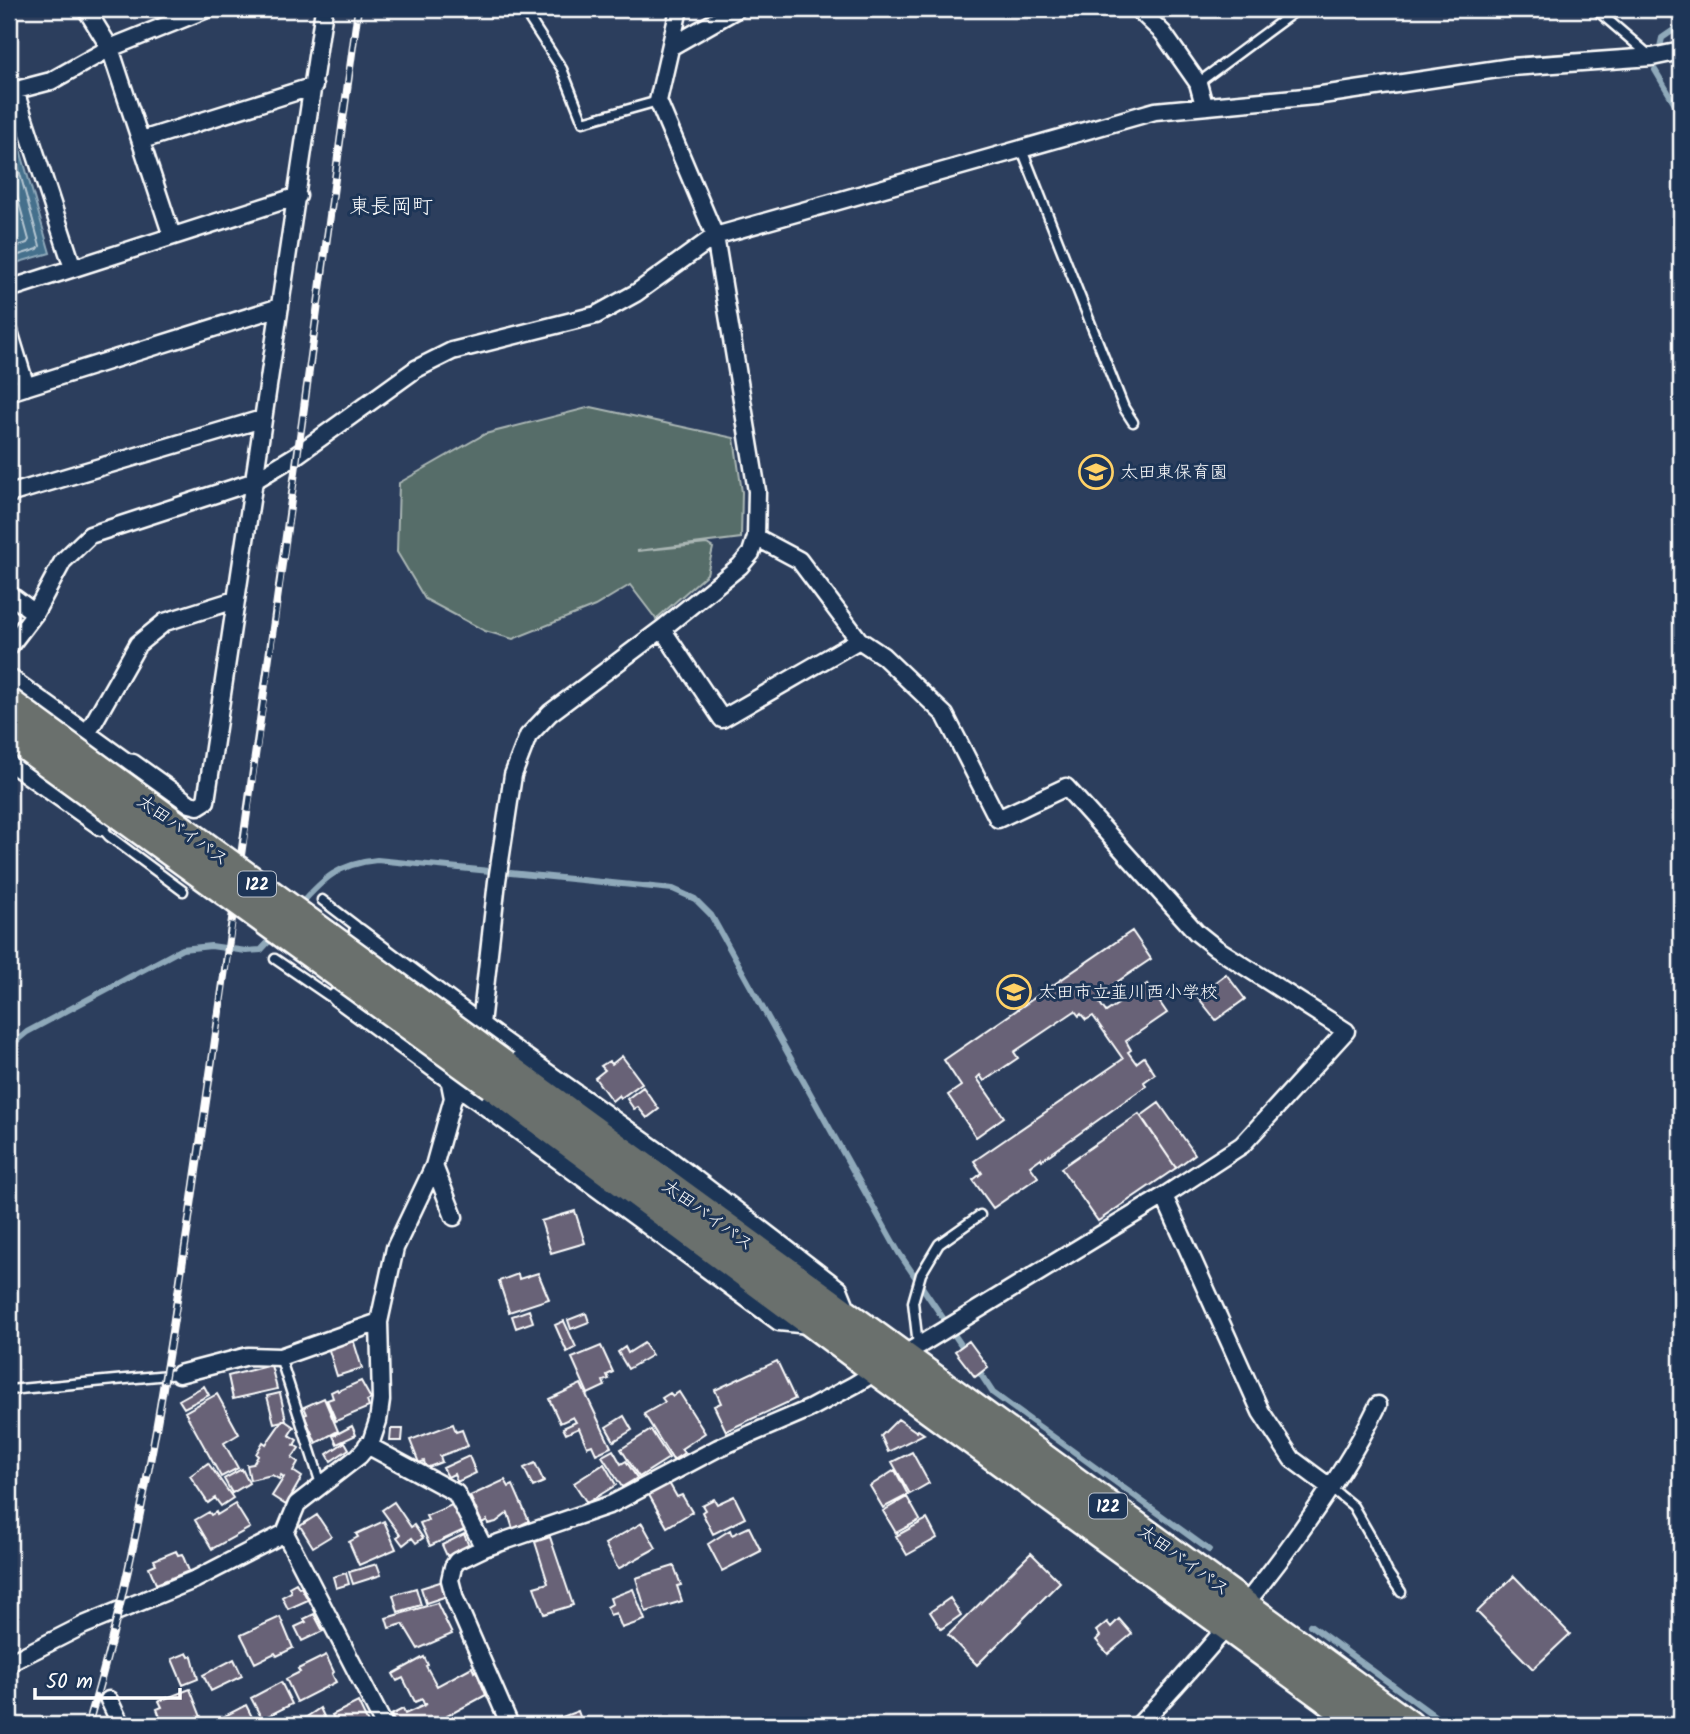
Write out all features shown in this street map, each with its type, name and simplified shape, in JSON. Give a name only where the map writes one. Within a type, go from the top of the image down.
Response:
[{"type":"highway","name":"太田バイパス","points":[[9,703],[498,1075],[877,1371],[1237,1616],[1409,1725]]},
{"type":"highway","name":"太田バイパス","points":[[9,734],[851,1319],[910,1351],[1237,1616],[1363,1725]]},
{"type":"street","points":[[86,9],[110,48],[172,236]]},
{"type":"street","points":[[73,268],[12,92],[51,82],[110,48],[207,9]]},
{"type":"street","points":[[9,677],[190,804],[198,806],[206,801],[324,9]]},
{"type":"street","points":[[9,1662],[84,1625],[196,1579],[285,1533],[297,1504],[359,1456],[367,1446],[378,1421],[381,1400],[379,1322],[395,1248],[434,1166],[454,1088],[493,1041],[481,1024],[498,874],[513,775],[528,736],[550,713],[662,629],[740,566],[751,553],[756,537],[757,491],[715,236],[658,101],[680,9]]},
{"type":"street","points":[[671,46],[737,9]]},
{"type":"street","points":[[1138,9],[1163,33],[1198,83],[1204,105]]},
{"type":"street","points":[[9,647],[35,613],[63,561],[90,535],[252,482],[298,454],[416,369],[452,351],[596,315],[636,293],[715,236],[1154,111],[1315,96],[1511,67],[1652,57],[1681,51]]},
{"type":"street","points":[[142,140],[313,86]]},
{"type":"street","points":[[9,289],[298,196]]},
{"type":"street","points":[[9,392],[280,307]]},
{"type":"street","points":[[9,331],[26,387]]},
{"type":"street","points":[[9,494],[262,419]]},
{"type":"street","points":[[510,1725],[455,1599],[450,1580],[457,1561],[484,1548],[612,1504],[718,1448],[809,1409],[877,1371],[1164,1196],[1241,1145],[1346,1031],[1216,948],[1196,932],[1066,787],[998,819],[945,715],[883,656],[859,640],[799,560],[756,537]]},
{"type":"street","points":[[9,594],[35,613]]},
{"type":"street","points":[[87,734],[138,643],[165,622],[235,600]]},
{"type":"street","points":[[662,629],[722,719],[859,640]]},
{"type":"street","points":[[9,762],[101,827]]},
{"type":"street","points":[[358,932],[672,1161],[839,1289],[851,1319]]},
{"type":"street","points":[[336,997],[454,1088],[779,1322],[815,1325]]},
{"type":"street","points":[[434,1166],[454,1217]]},
{"type":"street","points":[[1164,1196],[1261,1412],[1292,1459],[1331,1488]]},
{"type":"street","points":[[178,1374],[248,1356],[280,1357],[379,1322]]},
{"type":"street","points":[[1139,1725],[1187,1675],[1237,1616],[1345,1468],[1378,1405]]},
{"type":"street","points":[[367,1446],[456,1493],[484,1548]]},
{"type":"street","points":[[285,1533],[384,1725]]},
{"type":"street","points":[[108,1700],[121,1725]]},
{"type":"lane","points":[[523,9],[562,69],[583,122],[658,101]]},
{"type":"lane","points":[[1198,83],[1298,9]]},
{"type":"lane","points":[[1598,9],[1652,57]]},
{"type":"lane","points":[[1021,147],[1124,408],[1133,422]]},
{"type":"lane","points":[[101,827],[109,836],[183,891]]},
{"type":"lane","points":[[322,900],[356,926],[358,932]]},
{"type":"lane","points":[[275,959],[329,996],[336,997]]},
{"type":"lane","points":[[910,1351],[913,1302],[921,1274],[939,1244],[980,1215]]},
{"type":"lane","points":[[280,1357],[321,1484]]},
{"type":"lane","points":[[9,1390],[178,1374]]},
{"type":"lane","points":[[1331,1488],[1353,1506],[1401,1592]]},
{"type":"green space","points":[[591,407],[734,438],[742,492],[741,538],[637,551],[707,544],[713,548],[707,574],[656,619],[630,585],[595,606],[513,639],[485,631],[425,599],[397,552],[399,483],[485,434]]},
{"type":"water","points":[[9,116],[50,253],[9,265]]},
{"type":"building","points":[[1132,931],[1151,959],[1111,986],[1115,991],[1099,1002],[1106,1012],[1147,984],[1167,1013],[1126,1041],[1131,1050],[1128,1052],[1136,1063],[1144,1057],[1155,1074],[1144,1082],[1146,1086],[1030,1166],[1038,1177],[993,1208],[973,1180],[982,1173],[974,1161],[1123,1059],[1093,1016],[1086,1020],[1075,1011],[1014,1052],[1018,1058],[984,1081],[980,1075],[977,1078],[1004,1117],[976,1137],[948,1095],[961,1086],[944,1060]]},
{"type":"building","points":[[1226,974],[1245,999],[1216,1020],[1197,996]]},
{"type":"building","points":[[622,1056],[642,1083],[612,1101],[595,1078],[605,1070],[601,1066],[609,1061],[612,1064]]},
{"type":"building","points":[[643,1087],[659,1109],[647,1118],[638,1107],[634,1109],[627,1099]]},
{"type":"building","points":[[1159,1103],[1195,1154],[1176,1168],[1141,1116]]},
{"type":"building","points":[[1139,1114],[1176,1168],[1098,1221],[1061,1168]]},
{"type":"building","points":[[575,1211],[585,1243],[551,1253],[541,1221]]},
{"type":"building","points":[[538,1273],[549,1299],[509,1312],[499,1281],[518,1274],[519,1279]]},
{"type":"building","points":[[529,1310],[533,1322],[516,1328],[512,1316]]},
{"type":"building","points":[[586,1313],[589,1322],[571,1329],[568,1320]]},
{"type":"building","points":[[564,1321],[576,1347],[567,1352],[555,1325]]},
{"type":"building","points":[[353,1339],[362,1368],[337,1376],[328,1347]]},
{"type":"building","points":[[969,1341],[988,1367],[975,1377],[955,1351]]},
{"type":"building","points":[[644,1343],[652,1355],[628,1369],[618,1352],[625,1347],[628,1353]]},
{"type":"building","points":[[601,1346],[613,1372],[607,1375],[609,1379],[603,1381],[605,1386],[588,1394],[572,1358]]},
{"type":"building","points":[[777,1361],[795,1399],[726,1431],[714,1406],[721,1403],[715,1390]]},
{"type":"building","points":[[271,1365],[277,1389],[233,1399],[228,1376]]},
{"type":"building","points":[[361,1381],[371,1399],[367,1401],[369,1407],[336,1421],[327,1400],[333,1398],[331,1392]]},
{"type":"building","points":[[581,1384],[611,1447],[596,1454],[592,1445],[587,1447],[579,1428],[566,1434],[563,1428],[576,1422],[573,1417],[560,1423],[549,1399]]},
{"type":"building","points":[[204,1386],[209,1395],[184,1408],[179,1400]]},
{"type":"building","points":[[679,1392],[705,1433],[681,1449],[684,1453],[673,1460],[644,1414],[665,1402],[662,1398]]},
{"type":"building","points":[[280,1393],[284,1420],[294,1427],[289,1435],[297,1440],[294,1445],[299,1448],[292,1458],[298,1462],[293,1471],[302,1477],[286,1505],[272,1496],[284,1477],[281,1475],[279,1479],[272,1475],[250,1480],[247,1465],[253,1464],[263,1442],[266,1444],[282,1421],[274,1423],[267,1396]]},
{"type":"building","points":[[217,1394],[239,1434],[224,1443],[238,1468],[221,1477],[185,1412]]},
{"type":"building","points":[[324,1398],[338,1431],[316,1443],[304,1415],[307,1414],[304,1407]]},
{"type":"building","points":[[624,1416],[632,1430],[614,1441],[606,1427]]},
{"type":"building","points":[[898,1419],[924,1434],[888,1452],[881,1436]]},
{"type":"building","points":[[453,1424],[456,1432],[462,1430],[468,1446],[440,1456],[442,1462],[426,1468],[424,1461],[419,1463],[410,1440]]},
{"type":"building","points":[[352,1426],[356,1435],[337,1444],[333,1436]]},
{"type":"building","points":[[391,1429],[403,1429],[402,1441],[390,1441]]},
{"type":"building","points":[[651,1430],[669,1458],[639,1477],[621,1449]]},
{"type":"building","points":[[345,1442],[349,1449],[331,1461],[327,1454]]},
{"type":"building","points":[[613,1450],[621,1464],[626,1461],[637,1478],[622,1487],[602,1456]]},
{"type":"building","points":[[912,1452],[929,1483],[910,1494],[892,1462]]},
{"type":"building","points":[[469,1456],[476,1473],[457,1482],[454,1474],[448,1477],[443,1468]]},
{"type":"building","points":[[208,1463],[233,1498],[221,1506],[215,1498],[208,1503],[190,1476]]},
{"type":"building","points":[[535,1463],[544,1482],[533,1487],[524,1468]]},
{"type":"building","points":[[604,1464],[616,1485],[587,1503],[574,1483]]},
{"type":"building","points":[[242,1469],[249,1483],[232,1493],[224,1479]]},
{"type":"building","points":[[895,1470],[908,1495],[883,1508],[870,1486]]},
{"type":"building","points":[[505,1480],[509,1487],[513,1485],[529,1521],[513,1529],[508,1513],[496,1522],[488,1524],[487,1520],[482,1523],[470,1496]]},
{"type":"building","points":[[669,1483],[677,1497],[682,1495],[692,1512],[667,1527],[649,1495]]},
{"type":"building","points":[[734,1496],[745,1518],[713,1534],[702,1512],[705,1510],[702,1505],[714,1499],[717,1504]]},
{"type":"building","points":[[907,1497],[920,1520],[896,1533],[883,1511]]},
{"type":"building","points":[[394,1502],[411,1527],[414,1525],[423,1538],[416,1543],[412,1538],[403,1545],[397,1537],[400,1535],[382,1510]]},
{"type":"building","points":[[235,1504],[250,1528],[212,1549],[195,1520],[209,1512],[211,1515],[216,1512],[217,1515]]},
{"type":"building","points":[[454,1504],[466,1529],[430,1546],[420,1523],[428,1520],[426,1516]]},
{"type":"building","points":[[317,1515],[331,1536],[313,1547],[300,1526]]},
{"type":"building","points":[[927,1519],[937,1538],[907,1555],[896,1536]]},
{"type":"building","points":[[384,1521],[396,1549],[359,1565],[349,1542],[358,1537],[356,1534]]},
{"type":"building","points":[[642,1523],[656,1548],[618,1569],[605,1544]]},
{"type":"building","points":[[749,1527],[761,1551],[722,1571],[708,1544],[730,1530],[732,1535]]},
{"type":"building","points":[[464,1534],[469,1546],[447,1556],[442,1545]]},
{"type":"building","points":[[550,1537],[573,1605],[544,1614],[534,1587],[548,1583],[535,1542]]},
{"type":"building","points":[[176,1551],[178,1555],[182,1554],[189,1571],[156,1584],[149,1567],[156,1564],[154,1560]]},
{"type":"building","points":[[1031,1553],[1060,1582],[977,1665],[948,1635]]},
{"type":"building","points":[[377,1564],[381,1575],[353,1584],[349,1572]]},
{"type":"building","points":[[674,1566],[681,1585],[677,1586],[682,1601],[646,1612],[636,1578]]},
{"type":"building","points":[[346,1573],[349,1584],[336,1588],[333,1577]]},
{"type":"building","points":[[1514,1576],[1570,1634],[1533,1669],[1477,1612]]},
{"type":"building","points":[[443,1581],[447,1596],[426,1603],[421,1588]]},
{"type":"building","points":[[296,1583],[308,1600],[288,1609],[282,1597],[291,1592],[289,1587]]},
{"type":"building","points":[[416,1588],[421,1605],[398,1612],[393,1595]]},
{"type":"building","points":[[633,1589],[645,1620],[622,1628],[616,1613],[610,1615],[607,1607],[612,1604],[610,1598]]},
{"type":"building","points":[[950,1598],[961,1615],[941,1629],[930,1612]]},
{"type":"building","points":[[437,1603],[452,1634],[418,1649],[403,1624],[389,1628],[386,1618]]},
{"type":"building","points":[[314,1614],[323,1631],[302,1641],[295,1627]]},
{"type":"building","points":[[280,1617],[293,1648],[255,1663],[241,1635]]},
{"type":"building","points":[[1119,1619],[1132,1634],[1108,1654],[1096,1640],[1100,1636],[1096,1631],[1107,1622],[1111,1627]]},
{"type":"building","points":[[187,1653],[189,1657],[192,1656],[198,1679],[183,1685],[172,1659]]},
{"type":"building","points":[[326,1655],[336,1682],[297,1702],[286,1679],[300,1672],[298,1669]]},
{"type":"building","points":[[424,1657],[437,1686],[472,1667],[474,1672],[476,1670],[486,1695],[447,1716],[448,1720],[431,1725],[396,1725],[391,1715],[403,1709],[405,1714],[427,1704],[424,1704],[422,1699],[415,1702],[403,1678],[397,1681],[393,1674]]},
{"type":"building","points":[[234,1659],[242,1676],[211,1691],[203,1675]]},
{"type":"building","points":[[281,1682],[292,1704],[262,1719],[251,1698]]},
{"type":"building","points":[[190,1689],[201,1717],[181,1725],[163,1725],[157,1709],[162,1707],[159,1701]]},
{"type":"building","points":[[358,1702],[369,1725],[337,1725],[332,1715]]},
{"type":"building","points":[[246,1705],[256,1725],[218,1725],[215,1721]]},
{"type":"building","points":[[320,1708],[328,1725],[302,1725],[302,1720]]},
{"type":"building","points":[[578,1711],[583,1725],[544,1725],[554,1722]]},
{"type":"waterway","points":[[1660,47],[1662,38],[1681,25]]},
{"type":"waterway","points":[[1655,70],[1681,114]]},
{"type":"waterway","points":[[299,906],[333,874],[352,865],[377,860],[673,889],[695,899],[711,915],[899,1253],[966,1352]]},
{"type":"waterway","points":[[9,1047],[27,1032],[182,949],[211,946],[246,951],[261,950],[274,936]]},
{"type":"waterway","points":[[976,1367],[993,1393],[1209,1550]]},
{"type":"waterway","points":[[1310,1625],[1447,1725]]},
{"type":"railway","points":[[88,1725],[131,1558],[177,1303],[288,528],[358,9]]},
{"type":"place","name":"太田東保育園","points":[[1096,472]]},
{"type":"place","name":"太田市立韮川西小学校","points":[[1014,992]]},
{"type":"district","name":"東長岡町","points":[[391,206]]}]
